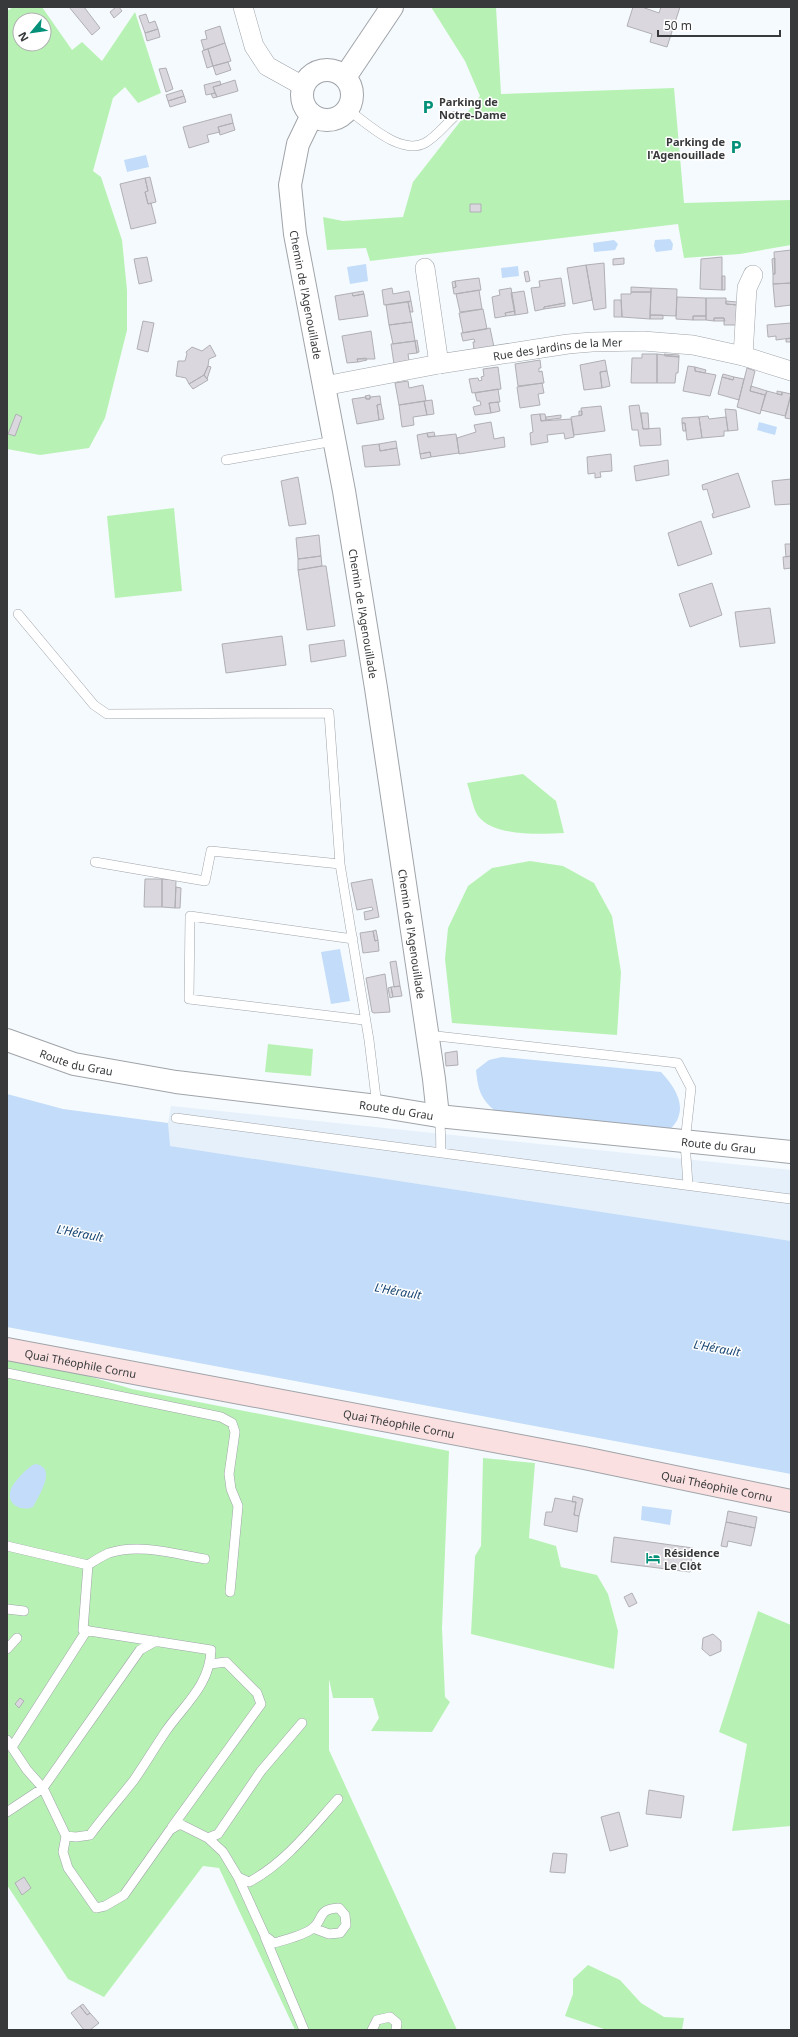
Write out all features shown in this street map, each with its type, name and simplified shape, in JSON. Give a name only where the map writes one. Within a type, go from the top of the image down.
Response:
[{"type":"main road","name":"Quai Théophile Cornu","points":[[7,1348],[584,1458],[791,1501]]},
{"type":"street","points":[[243,7],[254,46],[267,66],[303,86]]},
{"type":"street","points":[[345,77],[392,7]]},
{"type":"street","points":[[325,69],[334,70],[345,77],[350,85],[352,94],[348,109],[337,118],[329,120],[320,119],[312,115],[306,109],[302,100],[301,91],[306,80],[317,71],[325,69]]},
{"type":"street","name":"Chemin de l'Agenouillade","points":[[312,115],[298,144],[290,185],[295,234],[334,441],[376,688],[428,1035],[438,1116]]},
{"type":"street","points":[[425,268],[439,364]]},
{"type":"street","points":[[742,356],[747,288],[753,275]]},
{"type":"street","name":"Rue des Jardins de la Mer","points":[[324,386],[439,364],[568,344],[592,342],[643,341],[685,345],[742,356],[791,370]]},
{"type":"street","name":"Route du Grau","points":[[7,1040],[74,1064],[176,1082],[378,1106],[438,1116],[791,1152]]},
{"type":"lane","points":[[348,109],[396,144],[415,147],[426,142],[455,116]]},
{"type":"lane","points":[[226,460],[334,441]]},
{"type":"lane","points":[[18,614],[94,705],[107,714],[329,713],[340,864],[353,939],[378,1106]]},
{"type":"lane","points":[[94,862],[205,881],[211,851],[340,864]]},
{"type":"lane","points":[[353,939],[190,916],[189,999],[364,1020]]},
{"type":"lane","points":[[428,1035],[678,1063],[691,1088],[685,1142],[688,1185]]},
{"type":"lane","points":[[438,1116],[441,1123],[439,1134],[441,1152]]},
{"type":"lane","points":[[176,1118],[791,1199]]},
{"type":"lane","points":[[7,1373],[221,1417],[232,1423],[235,1432],[229,1474],[231,1490],[238,1506],[230,1592]]},
{"type":"lane","points":[[7,1546],[88,1566],[108,1553],[134,1549],[204,1559]]},
{"type":"lane","points":[[66,1836],[76,1837],[90,1835],[134,1779],[167,1729],[184,1710],[199,1687],[210,1664],[211,1650],[83,1630],[82,1619],[88,1566]]},
{"type":"lane","points":[[7,1609],[24,1611]]},
{"type":"lane","points":[[87,1630],[9,1744],[27,1770],[43,1788],[66,1836],[63,1852],[68,1868],[96,1908],[105,1906],[124,1895],[261,1704],[257,1693],[226,1662],[210,1664]]},
{"type":"lane","points":[[7,1649],[17,1638]]},
{"type":"lane","points":[[7,1812],[43,1788],[140,1650],[156,1641]]},
{"type":"lane","points":[[208,1838],[218,1834],[261,1771],[302,1723]]},
{"type":"lane","points":[[238,1877],[249,1882],[265,1874],[292,1850],[338,1800]]},
{"type":"lane","points":[[170,1830],[180,1824],[208,1838],[223,1852],[238,1877],[265,1936],[304,2030]]},
{"type":"lane","points":[[265,1936],[274,1943],[313,1928]]},
{"type":"lane","points":[[372,2030],[377,2020],[390,2018],[396,2023],[396,2030]]},
{"type":"shaded area","points":[[171,1106],[791,1170],[791,1241],[169,1146],[168,1123]]},
{"type":"green space","points":[[13,7],[42,7],[45,12],[12,12],[12,52],[52,52],[52,21],[72,50],[82,42],[102,61],[135,12],[161,93],[138,103],[125,87],[113,98],[93,171],[101,177],[122,240],[127,290],[127,330],[105,418],[89,448],[40,455],[7,449],[7,11]]},
{"type":"green space","points":[[431,7],[496,7],[501,94],[674,88],[684,203],[791,200],[791,245],[740,254],[684,258],[678,224],[370,261],[366,248],[327,250],[323,217],[343,221],[403,217],[413,182],[480,96],[465,61]]},
{"type":"green space","points":[[174,508],[182,591],[115,598],[107,516]]},
{"type":"green space","points":[[523,774],[556,801],[564,833],[531,834],[506,831],[485,823],[478,816],[473,805],[467,783]]},
{"type":"green space","points":[[530,861],[563,866],[594,883],[612,916],[621,972],[617,1035],[452,1023],[445,959],[448,928],[468,886],[492,868]]},
{"type":"green space","points":[[268,1044],[313,1049],[311,1076],[265,1072]]},
{"type":"green space","points":[[7,1359],[71,1371],[132,1389],[449,1451],[442,1628],[445,1697],[450,1702],[432,1732],[371,1731],[379,1718],[373,1698],[333,1698],[329,1679],[329,1750],[457,2030],[295,2030],[219,1868],[203,1866],[104,1997],[68,1979],[7,1885]]},
{"type":"green space","points":[[483,1458],[535,1463],[529,1538],[556,1546],[561,1567],[597,1575],[608,1594],[618,1631],[614,1669],[471,1634],[475,1556],[481,1546]]},
{"type":"green space","points":[[758,1611],[791,1625],[791,1826],[732,1831],[747,1744],[719,1732]]},
{"type":"green space","points":[[588,1965],[620,1980],[641,2003],[664,2017],[684,2018],[682,2030],[607,2030],[565,2016],[573,1994],[573,1979]]},
{"type":"water","points":[[146,155],[149,167],[127,172],[124,160]]},
{"type":"water","points":[[670,239],[673,244],[672,250],[656,252],[654,246],[655,240]]},
{"type":"water","points":[[614,240],[618,244],[615,250],[594,252],[593,243]]},
{"type":"water","points":[[366,264],[368,281],[350,284],[347,267]]},
{"type":"water","points":[[518,266],[519,276],[502,278],[501,268]]},
{"type":"water","points":[[759,422],[777,427],[775,435],[757,430]]},
{"type":"water","points":[[340,949],[350,1001],[331,1004],[321,952]]},
{"type":"water","points":[[502,1057],[661,1072],[673,1087],[679,1099],[680,1112],[676,1123],[669,1131],[495,1111],[486,1102],[481,1093],[476,1070],[489,1060]]},
{"type":"water","name":"L'Hérault","points":[[7,1094],[63,1109],[168,1123],[170,1146],[791,1241],[791,1474],[7,1327]]},
{"type":"water","points":[[35,1464],[42,1466],[45,1470],[45,1482],[33,1507],[24,1509],[20,1508],[12,1503],[10,1499],[11,1489],[21,1475]]},
{"type":"water","points":[[642,1506],[672,1510],[670,1525],[641,1520]]},
{"type":"building","points":[[69,7],[84,7],[100,28],[92,35]]},
{"type":"building","points":[[116,7],[119,7],[122,11],[114,18],[110,12]]},
{"type":"building","points":[[633,7],[642,7],[659,13],[661,7],[680,7],[667,47],[650,42],[652,34],[627,26]]},
{"type":"building","points":[[146,14],[149,23],[155,21],[158,29],[145,33],[139,16]]},
{"type":"building","points":[[220,26],[225,43],[204,50],[201,40],[207,39],[205,31]]},
{"type":"building","points":[[158,29],[160,37],[147,41],[145,33]]},
{"type":"building","points":[[225,43],[231,61],[213,66],[208,49]]},
{"type":"building","points":[[208,49],[213,66],[207,68],[202,51]]},
{"type":"building","points":[[228,62],[231,70],[216,75],[213,66]]},
{"type":"building","points":[[166,68],[173,89],[166,92],[159,69]]},
{"type":"building","points":[[235,80],[238,91],[217,97],[213,87]]},
{"type":"building","points":[[220,81],[221,85],[213,87],[215,93],[206,95],[204,85]]},
{"type":"building","points":[[182,90],[184,96],[168,101],[166,95]]},
{"type":"building","points":[[215,93],[217,97],[213,98],[211,94]]},
{"type":"building","points":[[184,96],[186,102],[170,107],[168,101]]},
{"type":"building","points":[[231,114],[233,123],[218,127],[220,132],[207,135],[209,142],[189,148],[183,127]]},
{"type":"building","points":[[233,123],[235,130],[220,135],[218,127]]},
{"type":"building","points":[[150,177],[156,202],[148,204],[145,192],[148,191],[145,178]]},
{"type":"building","points":[[145,178],[148,191],[145,192],[148,204],[151,203],[156,223],[131,229],[120,184]]},
{"type":"building","points":[[470,204],[481,204],[481,212],[470,212]]},
{"type":"building","points":[[791,250],[791,283],[773,284],[773,274],[775,274],[774,252]]},
{"type":"building","points":[[147,257],[152,281],[139,284],[134,259]]},
{"type":"building","points":[[722,257],[722,290],[700,289],[701,259]]},
{"type":"building","points":[[624,258],[624,264],[613,265],[613,259]]},
{"type":"building","points":[[775,258],[775,274],[773,274],[772,259]]},
{"type":"building","points":[[604,263],[606,308],[594,310],[586,265]]},
{"type":"building","points":[[586,265],[592,300],[573,304],[567,268]]},
{"type":"building","points":[[528,271],[530,281],[526,282],[524,272]]},
{"type":"building","points":[[722,276],[725,276],[725,290],[722,290]]},
{"type":"building","points":[[479,278],[481,290],[454,294],[453,288],[456,287],[455,281]]},
{"type":"building","points":[[561,278],[565,303],[544,307],[544,309],[535,311],[531,288],[540,287],[539,281]]},
{"type":"building","points":[[455,281],[456,287],[453,288],[452,282]]},
{"type":"building","points":[[791,283],[791,305],[775,307],[773,284]]},
{"type":"building","points":[[631,287],[651,288],[651,292],[631,292]]},
{"type":"building","points":[[392,288],[393,294],[409,291],[411,301],[384,305],[382,290]]},
{"type":"building","points":[[511,288],[515,311],[505,313],[506,316],[495,318],[492,297],[500,295],[499,290]]},
{"type":"building","points":[[651,288],[677,289],[676,316],[650,315]]},
{"type":"building","points":[[479,290],[482,309],[460,312],[456,294]]},
{"type":"building","points":[[363,291],[364,294],[353,296],[352,293]]},
{"type":"building","points":[[524,291],[528,313],[515,315],[511,293]]},
{"type":"building","points":[[631,292],[651,292],[650,319],[622,317],[621,294],[631,294]]},
{"type":"building","points":[[352,293],[353,296],[364,294],[368,316],[339,320],[335,296]]},
{"type":"building","points":[[677,297],[706,298],[706,316],[693,316],[693,320],[676,319]]},
{"type":"building","points":[[706,298],[726,298],[726,304],[737,305],[736,325],[724,325],[724,318],[714,318],[714,321],[706,320]]},
{"type":"building","points":[[614,300],[621,300],[622,317],[614,317]]},
{"type":"building","points":[[411,301],[413,312],[410,312],[408,302]]},
{"type":"building","points":[[726,301],[737,302],[737,305],[726,304]]},
{"type":"building","points":[[408,302],[412,322],[389,325],[386,305]]},
{"type":"building","points":[[565,303],[565,306],[544,309],[544,307]]},
{"type":"building","points":[[483,309],[487,329],[463,333],[459,313]]},
{"type":"building","points":[[515,311],[515,315],[506,316],[505,313]]},
{"type":"building","points":[[650,315],[663,315],[663,319],[650,319]]},
{"type":"building","points":[[693,316],[706,316],[706,320],[693,320]]},
{"type":"building","points":[[714,318],[724,318],[725,321],[714,321]]},
{"type":"building","points":[[143,321],[154,323],[148,352],[137,349]]},
{"type":"building","points":[[412,322],[415,341],[393,344],[389,325]]},
{"type":"building","points":[[791,323],[791,338],[776,340],[776,336],[768,337],[767,325]]},
{"type":"building","points":[[490,328],[494,347],[474,350],[474,339],[463,341],[461,333]]},
{"type":"building","points":[[371,331],[375,359],[357,359],[358,362],[347,363],[342,336]]},
{"type":"building","points":[[791,338],[791,342],[786,342],[786,339]]},
{"type":"building","points":[[417,340],[419,352],[417,353],[415,341]]},
{"type":"building","points":[[415,341],[417,353],[408,354],[409,361],[394,364],[391,344]]},
{"type":"building","points":[[210,345],[216,356],[209,359],[204,375],[189,384],[186,378],[176,376],[178,361],[185,361],[187,354],[186,352],[192,347],[202,351]]},
{"type":"building","points":[[642,354],[657,354],[657,383],[631,383],[632,358],[642,358]]},
{"type":"building","points":[[657,354],[679,357],[678,373],[676,373],[675,383],[657,383]]},
{"type":"building","points":[[664,354],[679,355],[679,357],[665,356]]},
{"type":"building","points":[[366,358],[367,360],[358,362],[357,359]]},
{"type":"building","points":[[540,360],[541,368],[539,368],[539,372],[542,371],[544,383],[518,386],[515,364]]},
{"type":"building","points":[[605,360],[607,371],[600,372],[602,388],[584,390],[580,365]]},
{"type":"building","points":[[208,366],[211,367],[207,379],[204,375]]},
{"type":"building","points":[[688,366],[695,367],[695,371],[716,375],[710,396],[683,391]]},
{"type":"building","points":[[498,367],[501,389],[472,393],[469,379],[478,378],[479,381],[482,380],[481,377],[484,376],[483,369]]},
{"type":"building","points":[[695,367],[706,370],[705,373],[695,371]]},
{"type":"building","points":[[747,368],[755,371],[750,391],[765,395],[760,414],[737,407]]},
{"type":"building","points":[[607,371],[610,386],[602,388],[600,372]]},
{"type":"building","points":[[723,374],[734,377],[733,380],[722,377]]},
{"type":"building","points":[[204,375],[208,380],[193,389],[189,384]]},
{"type":"building","points":[[722,377],[733,380],[734,377],[744,379],[739,400],[718,394]]},
{"type":"building","points":[[408,381],[409,388],[423,385],[426,401],[399,405],[395,383]]},
{"type":"building","points":[[542,383],[544,393],[538,394],[540,405],[520,408],[517,387]]},
{"type":"building","points":[[751,386],[767,391],[765,395],[750,391]]},
{"type":"building","points":[[498,389],[500,402],[489,403],[491,413],[475,415],[473,407],[481,405],[480,401],[477,401],[475,393]]},
{"type":"building","points":[[767,391],[782,395],[782,392],[791,394],[785,416],[761,410]]},
{"type":"building","points":[[777,391],[782,392],[782,395],[777,394]]},
{"type":"building","points":[[370,395],[370,399],[366,399],[365,396]]},
{"type":"building","points":[[791,395],[791,419],[785,418]]},
{"type":"building","points":[[380,396],[381,404],[377,405],[379,420],[357,424],[352,399],[366,397],[366,399],[370,399],[370,397]]},
{"type":"building","points":[[432,400],[434,414],[427,415],[424,401]]},
{"type":"building","points":[[424,401],[427,415],[413,417],[414,425],[402,427],[399,405]]},
{"type":"building","points":[[498,402],[500,411],[491,413],[489,403]]},
{"type":"building","points":[[381,404],[384,419],[379,420],[377,405]]},
{"type":"building","points":[[639,405],[643,429],[660,428],[661,445],[640,446],[638,430],[632,430],[629,406]]},
{"type":"building","points":[[601,406],[605,431],[574,435],[571,417],[582,415],[581,408]]},
{"type":"building","points":[[725,409],[736,410],[738,430],[728,431]]},
{"type":"building","points":[[579,411],[582,411],[582,415],[579,416]]},
{"type":"building","points":[[641,413],[648,413],[649,429],[643,429]]},
{"type":"building","points":[[16,414],[22,417],[15,436],[8,434]]},
{"type":"building","points":[[540,414],[545,414],[546,420],[541,421]]},
{"type":"building","points":[[540,414],[541,421],[571,419],[574,437],[565,439],[564,433],[547,435],[548,442],[531,445],[530,433],[533,432],[531,415]]},
{"type":"building","points":[[561,415],[561,418],[546,420],[546,417]]},
{"type":"building","points":[[708,416],[709,419],[726,417],[728,431],[724,431],[724,436],[702,438],[699,417]]},
{"type":"building","points":[[699,417],[702,438],[687,440],[685,423],[682,423],[682,418]]},
{"type":"building","points":[[491,422],[494,439],[504,437],[505,447],[459,454],[457,438],[476,432],[474,425]]},
{"type":"building","points":[[682,423],[685,423],[686,431],[683,431]]},
{"type":"building","points":[[434,432],[435,436],[428,437],[427,433]]},
{"type":"building","points":[[427,433],[428,437],[456,434],[459,453],[431,457],[430,452],[420,454],[417,435]]},
{"type":"building","points":[[396,441],[397,448],[380,451],[379,444]]},
{"type":"building","points":[[379,444],[380,451],[397,448],[400,465],[365,467],[362,446]]},
{"type":"building","points":[[430,452],[431,457],[421,459],[420,454]]},
{"type":"building","points":[[611,454],[612,471],[600,472],[601,477],[595,478],[595,473],[588,474],[587,457]]},
{"type":"building","points":[[668,460],[669,475],[636,481],[634,466]]},
{"type":"building","points":[[738,473],[750,507],[713,518],[712,514],[714,513],[707,489],[703,490],[702,485]]},
{"type":"building","points":[[298,477],[306,524],[289,526],[281,481]]},
{"type":"building","points":[[791,479],[791,504],[775,505],[772,481]]},
{"type":"building","points":[[701,521],[712,554],[678,566],[668,533]]},
{"type":"building","points":[[319,535],[321,556],[298,559],[296,538]]},
{"type":"building","points":[[785,544],[791,544],[791,556],[786,557]]},
{"type":"building","points":[[321,556],[322,566],[298,570],[298,559]]},
{"type":"building","points":[[791,556],[791,568],[784,569],[783,557]]},
{"type":"building","points":[[326,566],[335,626],[307,630],[298,570]]},
{"type":"building","points":[[712,583],[722,615],[690,627],[679,594]]},
{"type":"building","points":[[770,608],[775,643],[740,647],[735,612]]},
{"type":"building","points":[[282,636],[286,665],[226,673],[222,644]]},
{"type":"building","points":[[344,640],[346,656],[311,662],[309,645]]},
{"type":"building","points":[[145,879],[162,879],[162,907],[144,907]]},
{"type":"building","points":[[162,879],[176,880],[175,908],[162,907]]},
{"type":"building","points":[[372,879],[379,917],[365,920],[364,912],[373,910],[372,907],[357,910],[351,883]]},
{"type":"building","points":[[176,887],[181,888],[180,908],[175,908]]},
{"type":"building","points":[[376,930],[378,940],[375,941],[373,931]]},
{"type":"building","points":[[373,931],[375,941],[378,940],[379,951],[363,953],[360,933]]},
{"type":"building","points":[[396,961],[400,986],[394,987],[390,962]]},
{"type":"building","points":[[385,974],[390,1012],[374,1013],[372,1012],[366,978]]},
{"type":"building","points":[[400,986],[402,996],[393,997],[391,987]]},
{"type":"building","points":[[391,987],[393,997],[390,998],[388,988]]},
{"type":"building","points":[[457,1051],[458,1065],[446,1066],[445,1053]]},
{"type":"building","points":[[573,1496],[583,1499],[579,1516],[574,1515],[576,1502],[572,1502]]},
{"type":"building","points":[[555,1498],[576,1502],[574,1515],[579,1516],[577,1532],[544,1525],[546,1512],[552,1512]]},
{"type":"building","points":[[728,1511],[757,1517],[755,1528],[726,1522]]},
{"type":"building","points":[[726,1522],[755,1528],[751,1546],[728,1541],[727,1547],[721,1546]]},
{"type":"building","points":[[614,1537],[693,1548],[690,1572],[611,1562]]},
{"type":"building","points":[[632,1593],[637,1603],[629,1607],[624,1597]]},
{"type":"building","points":[[713,1634],[721,1641],[721,1651],[710,1656],[702,1649],[703,1638]]},
{"type":"building","points":[[20,1698],[24,1701],[19,1708],[15,1704]]},
{"type":"building","points":[[649,1790],[684,1796],[681,1818],[646,1814]]},
{"type":"building","points":[[619,1812],[628,1846],[610,1851],[601,1817]]},
{"type":"building","points":[[553,1853],[567,1854],[565,1873],[550,1872]]},
{"type":"building","points":[[24,1877],[31,1888],[22,1895],[15,1883]]},
{"type":"building","points":[[83,2004],[90,2013],[87,2015],[80,2006]]},
{"type":"building","points":[[80,2006],[87,2015],[90,2013],[99,2023],[90,2030],[84,2030],[71,2013]]},
{"type":"place","name":"Parking de Notre-Dame","points":[[428,107]]},
{"type":"place","name":"Parking de l'Agenouillade","points":[[736,147]]},
{"type":"place","name":"Résidence Le Clôt","points":[[653,1558]]}]
